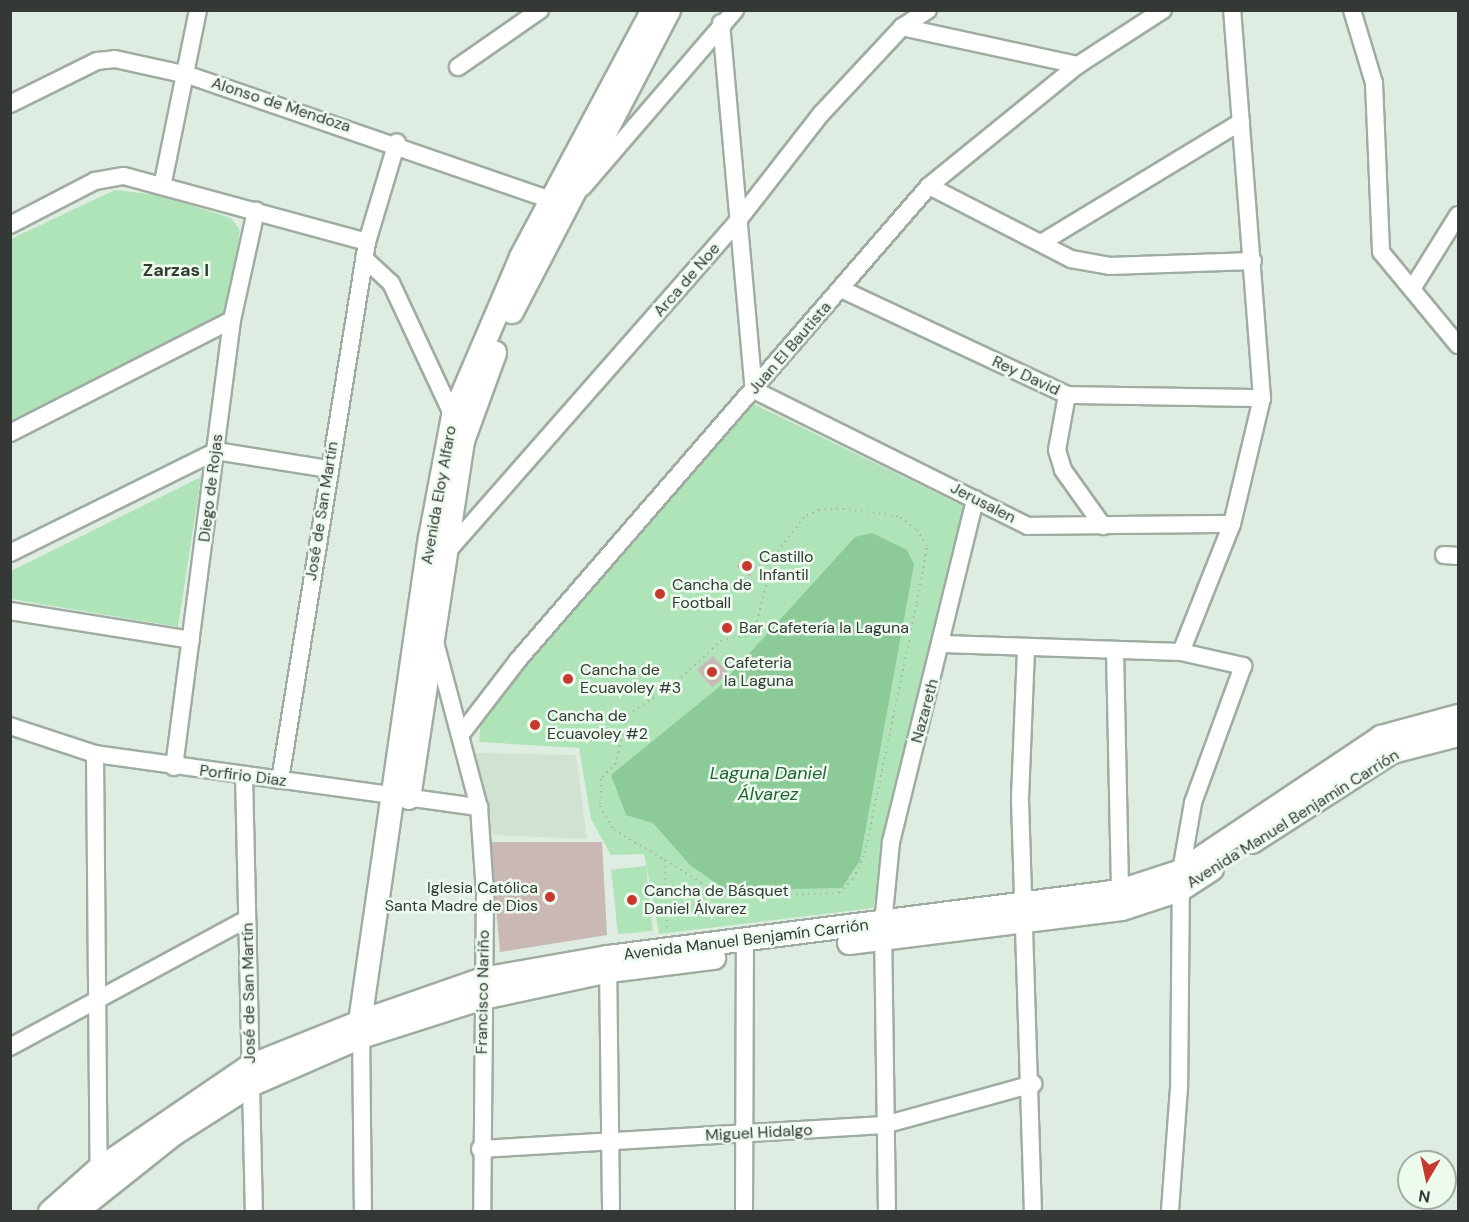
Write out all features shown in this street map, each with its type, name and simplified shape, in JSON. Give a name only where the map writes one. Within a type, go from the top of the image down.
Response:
[{"type":"main road","name":"Avenida Eloy Alfaro","points":[[361,1029],[400,797],[433,634],[463,441],[504,328],[563,189],[652,10]]},
{"type":"main road","name":"Avenida Eloy Alfaro","points":[[400,797],[421,599],[453,416],[521,257],[669,10]]},
{"type":"main road","name":"Avenida Manuel Benjamín Carrión","points":[[1025,916],[1120,891],[1180,881],[1381,737],[1458,716]]},
{"type":"main road","name":"Avenida Manuel Benjamín Carrión","points":[[50,1212],[250,1076],[361,1029],[483,988],[608,964],[745,946],[1025,916],[1122,909],[1180,881],[1392,752],[1458,735]]},
{"type":"main road","name":"Avenida Manuel Benjamín Carrión","points":[[608,964],[671,947],[745,946]]},
{"type":"main road","name":"Avenida Manuel Benjamín Carrión","points":[[76,1212],[100,1179]]},
{"type":"street","points":[[163,182],[188,75],[198,10]]},
{"type":"street","points":[[458,67],[540,10]]},
{"type":"street","points":[[563,189],[587,183],[651,111],[721,23],[735,10]]},
{"type":"street","name":"Arca de Noe","points":[[447,552],[736,223],[820,114],[902,27],[928,10]]},
{"type":"street","name":"Juan El Bautista","points":[[462,733],[929,186],[1078,66],[1163,10]]},
{"type":"street","points":[[1181,652],[1232,524],[1262,398],[1232,10]]},
{"type":"street","points":[[1352,10],[1374,83],[1381,252],[1458,345]]},
{"type":"street","points":[[721,23],[736,223],[754,390]]},
{"type":"street","points":[[902,27],[1078,66]]},
{"type":"street","name":"Alonso de Mendoza","points":[[10,104],[97,61],[188,75],[397,142],[563,189]]},
{"type":"street","points":[[1041,243],[1241,122]]},
{"type":"street","name":"José de San Martín","points":[[280,780],[365,250],[397,142]]},
{"type":"street","points":[[10,225],[109,176],[163,182],[256,211],[365,250],[391,282],[453,416]]},
{"type":"street","points":[[929,186],[1071,259],[1109,266],[1253,261]]},
{"type":"street","name":"Diego de Rojas","points":[[174,767],[232,320],[256,211]]},
{"type":"street","points":[[1412,289],[1458,215]]},
{"type":"street","name":"Rey David","points":[[841,289],[1067,395],[1262,398]]},
{"type":"street","points":[[10,433],[232,320]]},
{"type":"street","name":"Jerusalen","points":[[754,390],[1028,526],[1232,524]]},
{"type":"street","points":[[1067,395],[1057,450],[1063,470],[1103,526]]},
{"type":"street","points":[[10,553],[216,451],[328,470]]},
{"type":"street","name":"Nazareth","points":[[887,1212],[883,932],[891,842],[943,644],[975,499]]},
{"type":"street","name":"Francisco Nariño","points":[[421,599],[462,733],[479,807],[483,988],[480,1149],[482,1212]]},
{"type":"street","points":[[10,611],[191,640]]},
{"type":"street","points":[[943,644],[1026,649],[1181,652],[1243,666],[1193,803],[1180,881],[1179,1088],[1170,1212]]},
{"type":"street","points":[[1026,649],[1020,800],[1033,1084],[1033,1212]]},
{"type":"street","points":[[1115,650],[1120,891]]},
{"type":"street","name":"Porfirio Diaz","points":[[10,726],[95,754],[174,767],[479,807]]},
{"type":"street","points":[[95,754],[101,995],[100,1179]]},
{"type":"street","name":"José de San Martín","points":[[244,775],[254,1212]]},
{"type":"street","points":[[10,1047],[101,995],[247,919]]},
{"type":"street","points":[[744,1212],[745,946]]},
{"type":"street","points":[[608,964],[613,1140],[611,1212]]},
{"type":"street","points":[[361,1029],[363,1212]]},
{"type":"street","name":"Miguel Hidalgo","points":[[480,1149],[884,1125],[1033,1084]]},
{"type":"path","points":[[844,509],[898,516],[916,529],[927,546],[865,853],[853,879],[839,893],[736,895],[712,890],[665,860],[614,830],[600,806],[601,779],[616,763],[626,716],[674,684],[722,640],[746,636],[757,621],[774,556],[804,517],[819,510],[844,509]]},
{"type":"path","points":[[665,860],[662,881],[671,947]]},
{"type":"shaded area","points":[[115,190],[158,195],[231,218],[240,230],[227,313],[11,420],[11,239]]},
{"type":"shaded area","points":[[754,404],[963,506],[873,908],[659,934],[644,854],[611,855],[591,819],[579,748],[479,742],[481,719]]},
{"type":"shaded area","points":[[201,477],[178,627],[11,599],[11,571]]},
{"type":"shaded area","points":[[475,753],[576,755],[587,839],[491,835]]},
{"type":"shaded area","name":"Cancha de Básquet Daniel Álvarez","points":[[646,866],[653,931],[618,934],[611,870]]},
{"type":"water","name":"Laguna Daniel Álvarez","points":[[872,533],[907,550],[914,564],[860,860],[842,888],[726,890],[691,866],[653,823],[626,815],[611,775],[719,687],[855,537]]},
{"type":"building","name":"Castillo Infantil","points":[[744,557],[757,567],[749,576],[737,566]]},
{"type":"building","name":"Cafeteria la Laguna","points":[[713,656],[728,673],[712,687],[697,670]]},
{"type":"building","name":"Iglesia Católica Santa Madre de Dios","points":[[490,842],[602,842],[607,935],[500,952]]},
{"type":"place","name":"Castillo Infantil","points":[[747,566]]},
{"type":"place","name":"Cancha de Football","points":[[660,594]]},
{"type":"place","name":"Bar Cafetería la Laguna","points":[[727,628]]},
{"type":"place","name":"Cafeteria la Laguna","points":[[712,672]]},
{"type":"place","name":"Cancha de Ecuavoley #3","points":[[568,679]]},
{"type":"place","name":"Cancha de Ecuavoley #2","points":[[535,725]]},
{"type":"place","name":"Iglesia Católica Santa Madre de Dios","points":[[550,897]]},
{"type":"place","name":"Cancha de Básquet Daniel Álvarez","points":[[632,900]]},
{"type":"district","name":"Zarzas I","points":[[176,270]]}]
